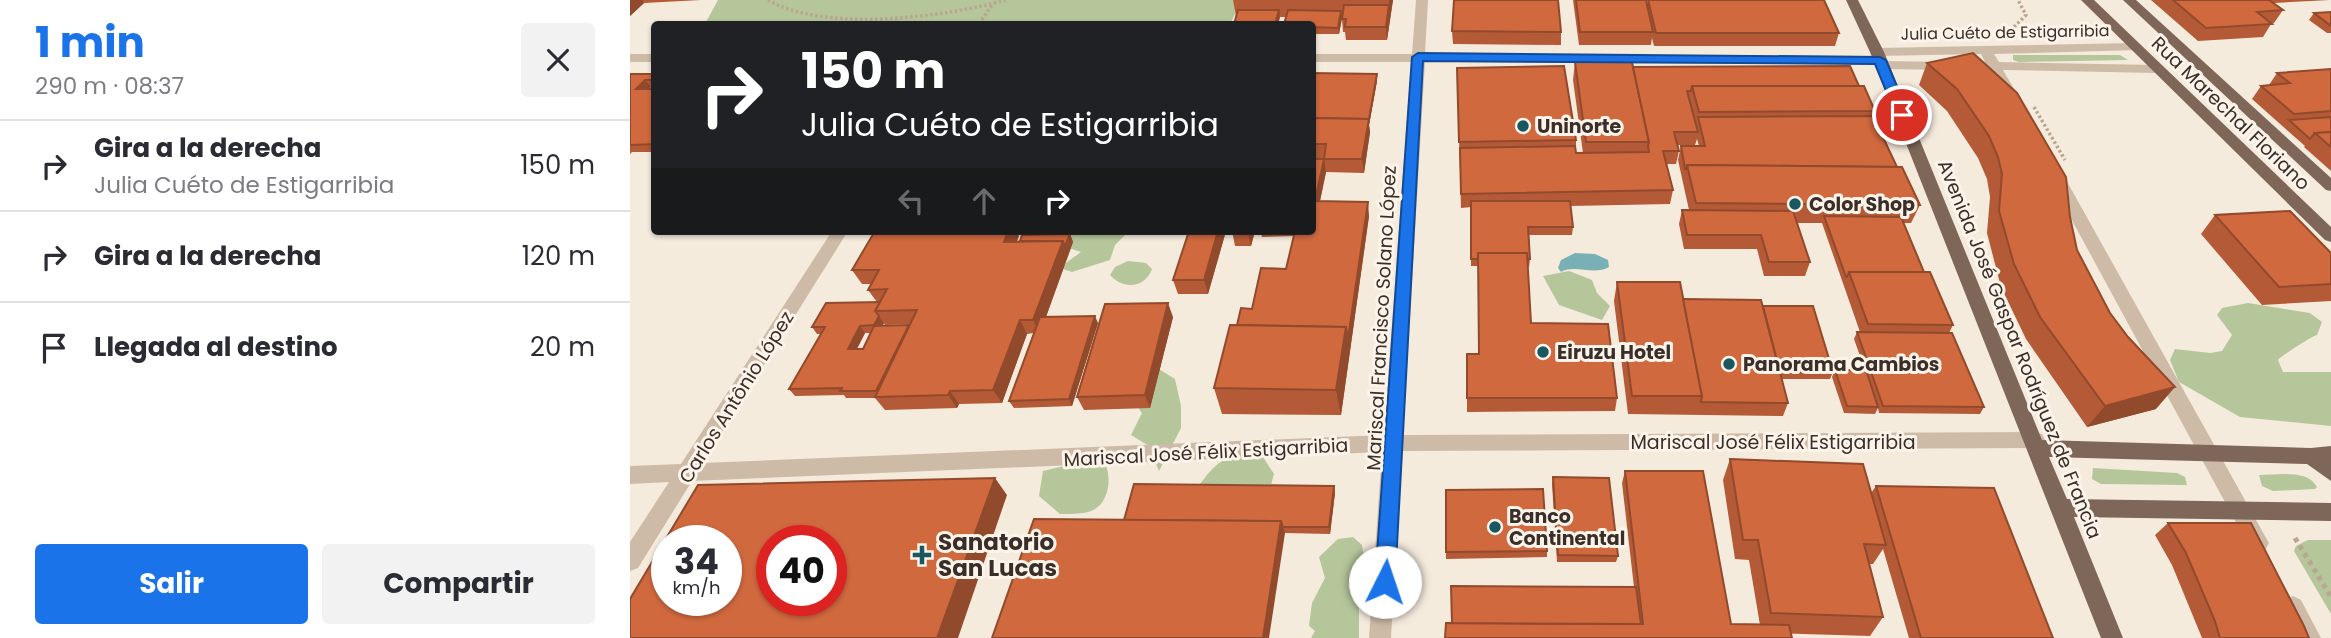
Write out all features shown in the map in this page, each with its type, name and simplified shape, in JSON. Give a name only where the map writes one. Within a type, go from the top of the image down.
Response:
[{"type":"main road","name":"Avenida José Gaspar Rodríguez de Francia","points":[[1852,0],[1880,59],[2112,638]]},
{"type":"main road","name":"Rua Marechal Floriano","points":[[2087,0],[2331,236]]},
{"type":"main road","points":[[2129,0],[2331,186]]},
{"type":"main road","points":[[2036,444],[2208,453],[2321,455],[2331,472]]},
{"type":"main road","points":[[2062,508],[2331,512]]},
{"type":"street","name":"Mariscal Francisco Solano López","points":[[1380,638],[1395,443],[1422,0]]},
{"type":"street","name":"Julia Cuéto de Estigarribia","points":[[1880,59],[1985,50],[2134,47]]},
{"type":"street","points":[[1985,50],[2021,115]]},
{"type":"street","points":[[630,58],[651,58]]},
{"type":"street","name":"Julia Cuéto de Estigarribia","points":[[1316,58],[1880,59],[1964,66],[2156,69]]},
{"type":"street","points":[[2048,163],[2265,557]]},
{"type":"street","name":"Carlos Antônio López","points":[[630,561],[837,235]]},
{"type":"street","name":"Mariscal José Félix Estigarribia","points":[[630,475],[687,475],[1395,443],[2036,444]]},
{"type":"street","points":[[2285,592],[2310,638]]},
{"type":"path","points":[[768,0],[787,10],[873,17],[924,17],[976,10],[1006,0]]},
{"type":"path","points":[[981,21],[992,4]]},
{"type":"green space","points":[[718,0],[1242,0],[1232,21],[707,21]]},
{"type":"green space","points":[[2013,55],[2120,55],[2128,60],[2019,62],[2013,60]]},
{"type":"green space","points":[[1067,235],[1125,235],[1115,245],[1110,260],[1072,272],[1063,269],[1066,263],[1081,252],[1069,248]]},
{"type":"green space","points":[[1128,261],[1146,263],[1152,269],[1139,283],[1121,283],[1110,275],[1115,267]]},
{"type":"green space","points":[[1569,271],[1592,280],[1597,293],[1610,306],[1602,320],[1559,305],[1543,276]]},
{"type":"green space","points":[[2248,303],[2310,313],[2322,322],[2317,335],[2278,360],[2283,372],[2331,372],[2331,426],[2240,417],[2179,382],[2170,360],[2175,349],[2210,353],[2222,351],[2232,335],[2217,315],[2222,308]]},
{"type":"green space","points":[[1157,368],[1175,379],[1181,406],[1181,428],[1159,471],[1149,446],[1131,435],[1142,413],[1131,398]]},
{"type":"green space","points":[[1261,454],[1274,474],[1269,492],[1229,507],[1200,484],[1213,468],[1225,460],[1240,455]]},
{"type":"green space","points":[[1077,463],[1106,466],[1109,479],[1107,493],[1095,509],[1082,513],[1060,514],[1039,496],[1043,471]]},
{"type":"green space","points":[[2093,468],[2177,473],[2185,477],[2187,485],[2101,484],[2092,479]]},
{"type":"green space","points":[[2259,475],[2299,475],[2313,481],[2317,487],[2273,491],[2262,486]]},
{"type":"green space","points":[[1353,537],[1362,545],[1365,566],[1359,583],[1359,638],[1311,638],[1315,631],[1309,626],[1312,603],[1325,578],[1319,557],[1338,539]]},
{"type":"green space","points":[[2308,540],[2331,540],[2331,614],[2294,551],[2296,546]]},
{"type":"water","points":[[1575,253],[1595,254],[1608,260],[1609,267],[1561,272],[1558,268],[1561,260]]},
{"type":"building","points":[[1454,0],[1558,0],[1561,32],[1452,31]]},
{"type":"building","points":[[1576,0],[1646,0],[1653,32],[1580,32]]},
{"type":"building","points":[[1648,0],[1824,0],[1839,33],[1656,33]]},
{"type":"building","points":[[2173,0],[2269,0],[2283,10],[2257,12],[2272,24],[2206,28]]},
{"type":"building","points":[[1344,5],[1389,5],[1386,27],[1345,27],[1346,19],[1342,19]]},
{"type":"building","points":[[1238,10],[1279,10],[1276,21],[1235,21]]},
{"type":"building","points":[[1288,10],[1341,11],[1338,28],[1316,27],[1316,21],[1285,21]]},
{"type":"building","points":[[2331,12],[2331,26],[2314,13]]},
{"type":"building","points":[[1973,53],[2017,93],[2066,177],[2077,250],[2110,313],[2128,337],[2175,387],[2105,406],[2040,317],[2014,264],[1999,211],[2002,174],[1989,136],[1957,89],[1927,63]]},
{"type":"building","points":[[1575,62],[1632,62],[1649,142],[1586,142]]},
{"type":"building","points":[[1564,66],[1576,140],[1459,142],[1457,68]]},
{"type":"building","points":[[1850,66],[1859,86],[1692,86],[1691,91],[1687,91],[1698,132],[1674,132],[1679,151],[1663,151],[1673,190],[1461,194],[1460,148],[1575,146],[1576,153],[1649,152],[1633,67]]},
{"type":"building","points":[[2331,69],[2331,111],[2294,114],[2261,86],[2290,83],[2277,73]]},
{"type":"building","points":[[1316,73],[1377,74],[1369,119],[1316,118]]},
{"type":"building","points":[[630,74],[651,74],[651,80],[645,80],[636,89],[651,89],[651,144],[630,145]]},
{"type":"building","points":[[1692,86],[1864,86],[1875,111],[1699,112]]},
{"type":"building","points":[[1873,116],[1897,167],[1687,165],[1685,169],[1681,146],[1705,146],[1698,117]]},
{"type":"building","points":[[2331,117],[2331,132],[2315,133],[2310,139],[2289,120]]},
{"type":"building","points":[[1316,118],[1369,119],[1362,159],[1324,159],[1326,144],[1316,144]]},
{"type":"building","points":[[2331,132],[2331,147],[2315,133]]},
{"type":"building","points":[[1316,159],[1324,159],[1316,196]]},
{"type":"building","points":[[1687,165],[1902,167],[1920,205],[1696,203]]},
{"type":"building","points":[[1316,201],[1368,202],[1348,339],[1346,327],[1237,325],[1241,308],[1252,309],[1261,268],[1286,269],[1294,235],[1316,235]]},
{"type":"building","points":[[1471,201],[1570,201],[1573,227],[1528,227],[1530,259],[1527,259],[1527,253],[1478,253],[1478,259],[1471,259]]},
{"type":"building","points":[[1682,210],[1793,211],[1810,262],[1769,262],[1761,235],[1687,235]]},
{"type":"building","points":[[2290,211],[2331,253],[2331,284],[2279,287],[2215,215]]},
{"type":"building","points":[[1824,216],[1901,217],[1924,272],[1849,272],[1846,277]]},
{"type":"building","points":[[873,235],[1007,235],[1004,242],[1063,241],[1033,320],[1020,320],[993,390],[950,391],[948,395],[875,397],[917,310],[875,311],[887,289],[868,290],[879,270],[852,270]]},
{"type":"building","points":[[1022,235],[1070,235],[1065,246],[1063,241],[1020,241]]},
{"type":"building","points":[[1188,235],[1217,235],[1204,280],[1173,280]]},
{"type":"building","name":"Eiruzu Hotel","points":[[1478,253],[1527,253],[1531,323],[1608,324],[1617,398],[1467,398],[1467,354],[1479,354]]},
{"type":"building","points":[[1849,272],[1930,272],[1953,325],[1868,324]]},
{"type":"building","points":[[1617,282],[1680,282],[1702,396],[1632,396]]},
{"type":"building","name":"Panorama Cambios","points":[[1683,299],[1761,300],[1788,403],[1701,402]]},
{"type":"building","points":[[880,302],[875,311],[879,316],[874,325],[860,326],[848,349],[863,349],[874,326],[909,325],[876,391],[840,391],[842,388],[789,389],[825,327],[812,327],[826,303]]},
{"type":"building","points":[[1168,303],[1145,395],[1077,397],[1105,304]]},
{"type":"building","points":[[1763,306],[1813,306],[1833,372],[1780,372]]},
{"type":"building","points":[[1095,316],[1069,399],[1009,401],[1040,317]]},
{"type":"building","points":[[1230,325],[1346,327],[1336,390],[1214,388]]},
{"type":"building","points":[[1857,332],[1952,333],[1984,407],[1883,406]]},
{"type":"building","points":[[1835,370],[1866,370],[1878,407],[1847,406]]},
{"type":"building","points":[[1730,459],[1863,464],[1886,545],[1864,544],[1883,617],[1771,613],[1758,540],[1743,540]]},
{"type":"building","points":[[1625,471],[1703,471],[1731,624],[1789,625],[1792,638],[1445,638],[1446,623],[1643,624]]},
{"type":"building","points":[[1553,477],[1609,478],[1618,556],[1558,555]]},
{"type":"building","name":"Sanatorio San Lucas","points":[[995,478],[937,638],[630,638],[630,599],[651,564],[651,616],[742,616],[742,525],[674,525],[698,485]]},
{"type":"building","points":[[1134,484],[1334,486],[1329,527],[1283,527],[1281,521],[1124,520]]},
{"type":"building","points":[[1876,486],[1994,488],[2053,638],[1921,638]]},
{"type":"building","name":"Banco Continental","points":[[1543,489],[1547,551],[1446,552],[1446,490]]},
{"type":"building","points":[[1034,519],[1281,521],[1263,638],[992,638]]},
{"type":"building","points":[[2168,523],[2251,523],[2309,638],[2220,638],[2186,553]]},
{"type":"building","points":[[1451,586],[1636,587],[1641,624],[1452,623]]},
{"type":"place","name":"Uninorte","points":[[1523,126]]},
{"type":"place","name":"Color Shop","points":[[1795,204]]},
{"type":"place","name":"Eiruzu Hotel","points":[[1543,352]]},
{"type":"place","name":"Panorama Cambios","points":[[1729,364]]},
{"type":"place","name":"Banco Continental","points":[[1495,527]]},
{"type":"place","name":"Sanatorio San Lucas","points":[[922,555]]},
{"type":"route","points":[[1385,582],[1418,57],[1880,60],[1902,115]]}]
